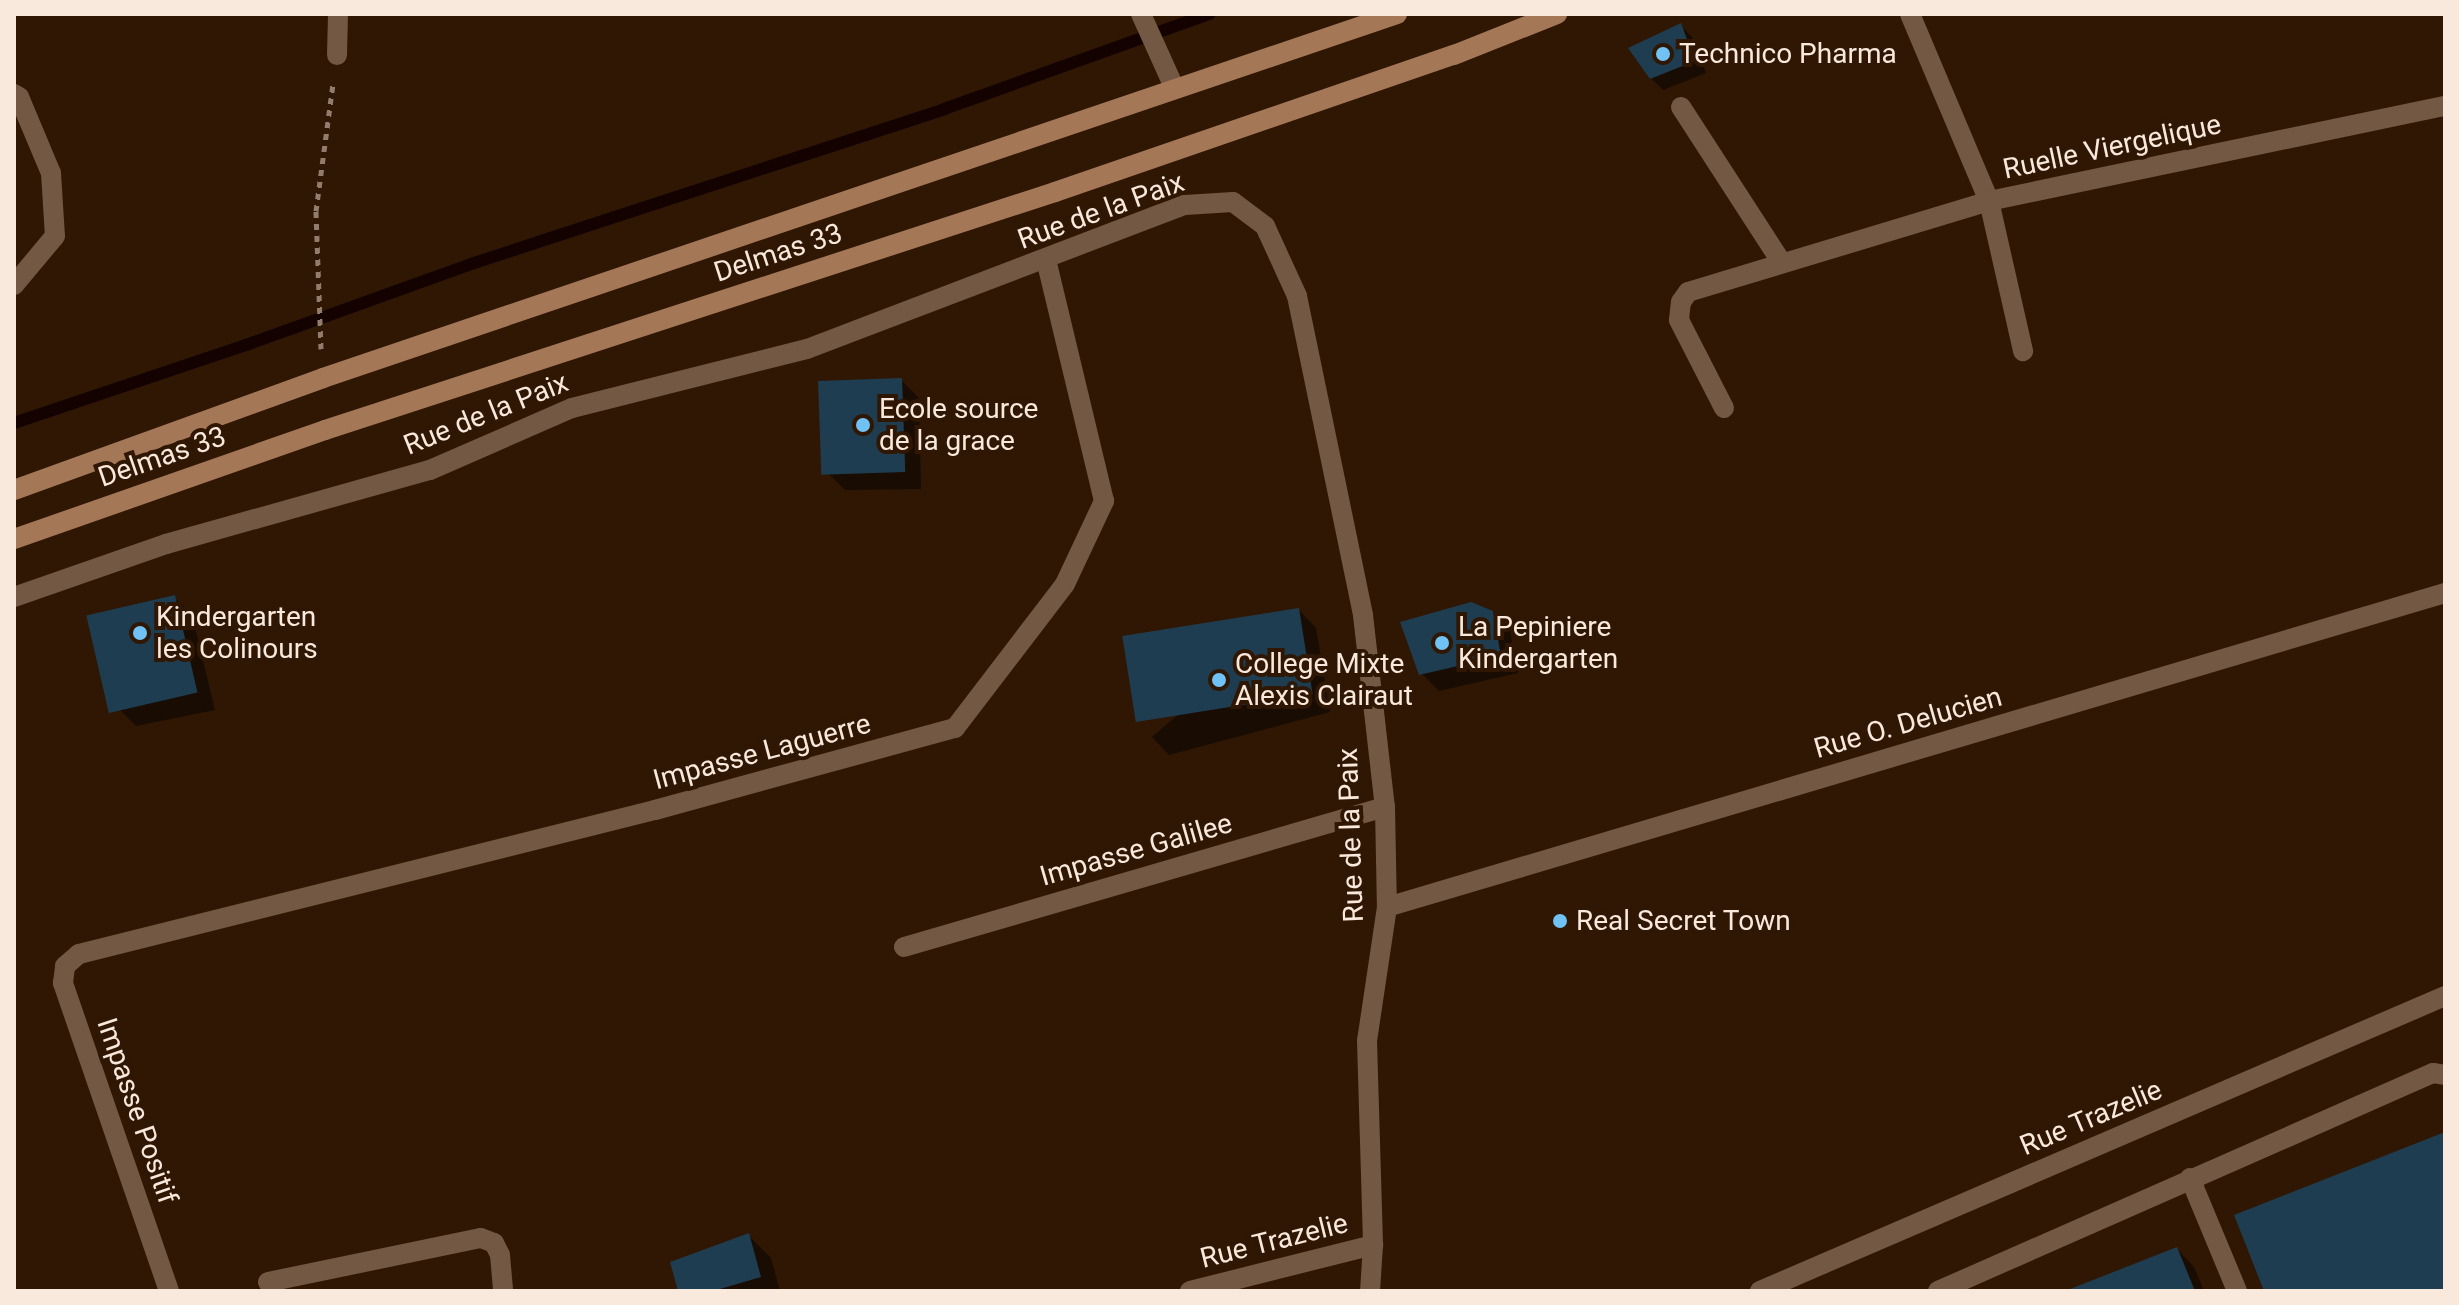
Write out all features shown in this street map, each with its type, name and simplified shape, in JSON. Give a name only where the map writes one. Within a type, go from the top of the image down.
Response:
[{"type":"main road","name":"Delmas 33","points":[[14,490],[323,378],[1174,87],[1397,14]]},
{"type":"main road","name":"Delmas 33","points":[[14,539],[340,425],[1070,187],[1454,55],[1557,14]]},
{"type":"street","points":[[337,55],[338,14]]},
{"type":"street","points":[[1141,14],[1174,87]]},
{"type":"street","name":"Ruelle Viergelique","points":[[1910,14],[1989,201],[2445,106]]},
{"type":"street","points":[[14,94],[19,97],[51,173],[55,236],[14,285]]},
{"type":"street","points":[[1681,107],[1782,263]]},
{"type":"street","points":[[1724,408],[1679,320],[1681,302],[1688,292],[1989,201],[2023,351]]},
{"type":"street","name":"Rue de la Paix","points":[[14,597],[166,544],[430,470],[572,408],[807,349],[1185,205],[1233,202],[1265,226],[1297,296],[1363,615],[1385,807],[1387,907],[1367,1041],[1373,1245]]},
{"type":"street","name":"Impasse Laguerre","points":[[79,954],[655,810],[955,728],[1065,584],[1104,501],[1046,260]]},
{"type":"street","name":"Rue O. Delucien","points":[[1387,907],[2445,593]]},
{"type":"street","name":"Impasse Galilee","points":[[904,947],[1385,807]]},
{"type":"street","name":"Impasse Positif","points":[[79,954],[65,966],[63,983],[169,1291]]},
{"type":"street","name":"Rue Trazelie","points":[[1760,1291],[2445,996]]},
{"type":"street","points":[[1938,1291],[2433,1073],[2445,1075]]},
{"type":"street","points":[[2190,1178],[2237,1291]]},
{"type":"street","points":[[268,1282],[481,1238],[494,1243],[500,1255],[503,1291]]},
{"type":"street","name":"Rue Trazelie","points":[[1190,1291],[1373,1245],[1370,1291]]},
{"type":"path","points":[[323,378],[316,211],[337,55]]},
{"type":"building","name":"Technico Pharma","points":[[1681,23],[1695,61],[1650,79],[1628,48]]},
{"type":"building","points":[[902,378],[905,472],[821,475],[818,381]]},
{"type":"building","points":[[175,595],[197,692],[109,713],[86,615]]},
{"type":"building","points":[[1471,602],[1493,611],[1501,656],[1419,675],[1400,622]]},
{"type":"building","points":[[1299,608],[1313,694],[1136,722],[1122,636]]},
{"type":"building","points":[[2445,1132],[2445,1291],[2264,1291],[2234,1215]]},
{"type":"building","points":[[749,1233],[761,1277],[713,1291],[678,1291],[670,1262]]},
{"type":"building","points":[[2177,1247],[2195,1291],[2065,1291]]},
{"type":"waterway","points":[[14,423],[246,345],[474,263],[944,109],[1209,14]]},
{"type":"place","name":"Technico Pharma","points":[[1663,54]]},
{"type":"place","name":"Ecole source de la grace","points":[[863,425]]},
{"type":"place","name":"Kindergarten les Colinours","points":[[140,633]]},
{"type":"place","name":"La Pepiniere Kindergarten","points":[[1442,643]]},
{"type":"place","name":"College Mixte Alexis Clairaut","points":[[1219,680]]},
{"type":"place","name":"Real Secret Town","points":[[1560,921]]}]
